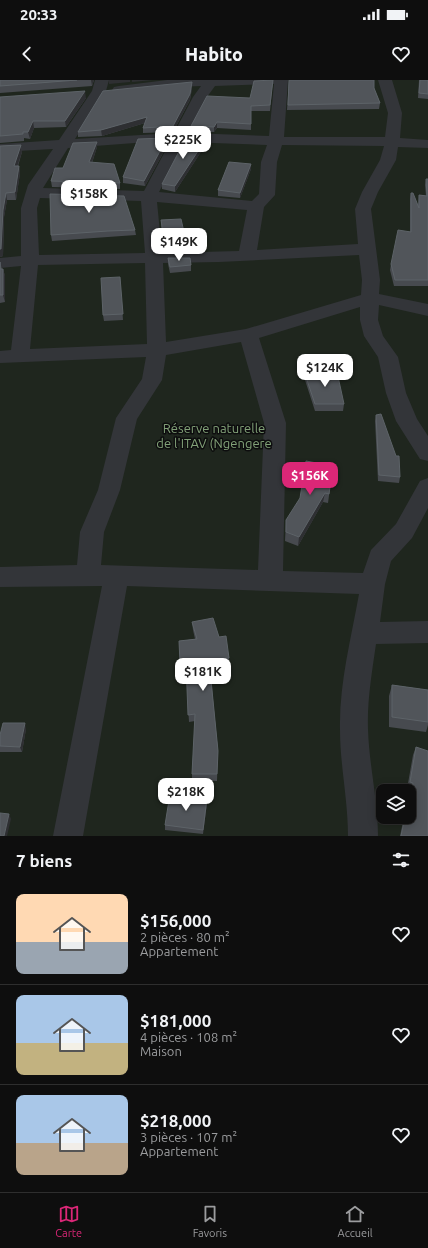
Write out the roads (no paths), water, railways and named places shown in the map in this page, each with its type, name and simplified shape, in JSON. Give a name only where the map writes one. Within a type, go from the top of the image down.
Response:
[{"type":"street","points":[[20,356],[30,260],[29,208],[39,180],[95,88],[210,81],[281,80],[276,141],[269,162],[267,194],[256,206],[247,255]]},
{"type":"street","points":[[385,80],[396,113],[392,142],[388,160],[373,186],[363,209],[366,249],[371,280],[369,320],[374,336],[388,357],[396,393],[407,420],[428,453]]},
{"type":"street","points":[[88,575],[92,532],[108,490],[127,418],[152,380],[157,350],[154,258],[149,197],[178,137],[210,81]]},
{"type":"street","points":[[0,148],[178,137],[276,141],[392,142],[428,144]]},
{"type":"street","points":[[34,193],[79,193],[149,197],[256,206]]},
{"type":"street","points":[[0,263],[30,260],[247,255],[366,249]]},
{"type":"street","points":[[0,357],[157,350],[248,335],[370,298],[428,310]]},
{"type":"street","points":[[248,335],[275,423],[270,581]]},
{"type":"street","points":[[364,836],[354,730],[356,685],[373,584],[380,557],[404,531],[428,487]]},
{"type":"street","points":[[0,577],[88,575],[373,584]]},
{"type":"street","points":[[68,836],[116,576]]},
{"type":"street","points":[[365,633],[428,632]]},
{"type":"park label","name":"Réserve naturelle de l'ITAV (Ngengere","points":[[214,436]]}]
